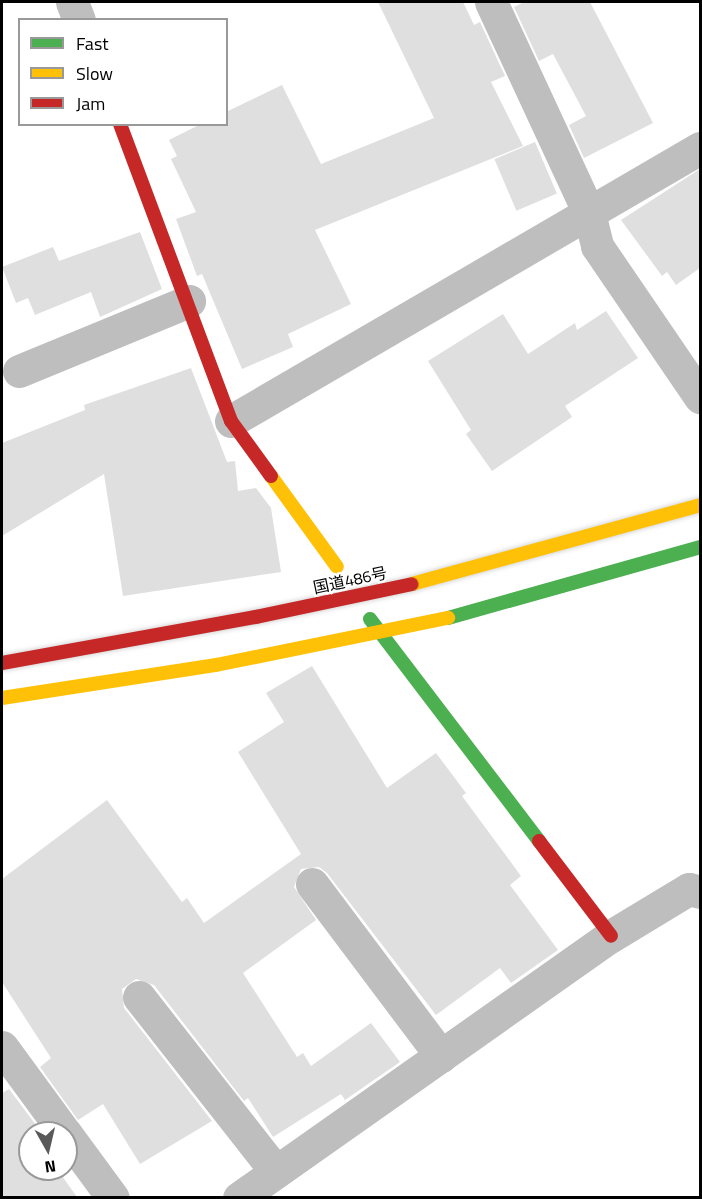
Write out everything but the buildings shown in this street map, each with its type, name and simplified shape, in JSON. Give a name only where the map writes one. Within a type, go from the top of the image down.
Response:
[{"type":"main road","points":[[121,126],[189,301],[231,421],[337,567]]},
{"type":"main road","name":"国道486号","points":[[2,663],[256,617],[429,580],[604,534],[700,505]]},
{"type":"main road","points":[[2,698],[216,665],[381,633],[472,612],[700,547]]},
{"type":"main road","points":[[370,619],[611,936]]},
{"type":"street","points":[[72,2],[79,18]]},
{"type":"street","points":[[491,2],[590,213],[597,246],[700,397]]},
{"type":"street","points":[[231,421],[700,148]]},
{"type":"street","points":[[19,371],[189,301]]},
{"type":"street","points":[[312,884],[441,1056]]},
{"type":"street","points":[[239,1197],[611,936],[689,889],[700,892]]},
{"type":"street","points":[[139,997],[276,1172]]},
{"type":"street","points":[[2,1047],[57,1121]]},
{"type":"street","points":[[78,1149],[113,1197]]},
{"type":"traffic: fast","points":[[448,618],[700,547]]},
{"type":"traffic: fast","points":[[370,619],[539,841]]},
{"type":"traffic: slow","points":[[271,476],[337,567]]},
{"type":"traffic: slow","points":[[412,584],[700,505]]},
{"type":"traffic: slow","points":[[2,698],[216,665],[448,618]]},
{"type":"traffic: jam","points":[[121,126],[231,421],[271,476]]},
{"type":"traffic: jam","points":[[2,663],[256,617],[412,584]]},
{"type":"traffic: jam","points":[[539,841],[611,936]]}]
